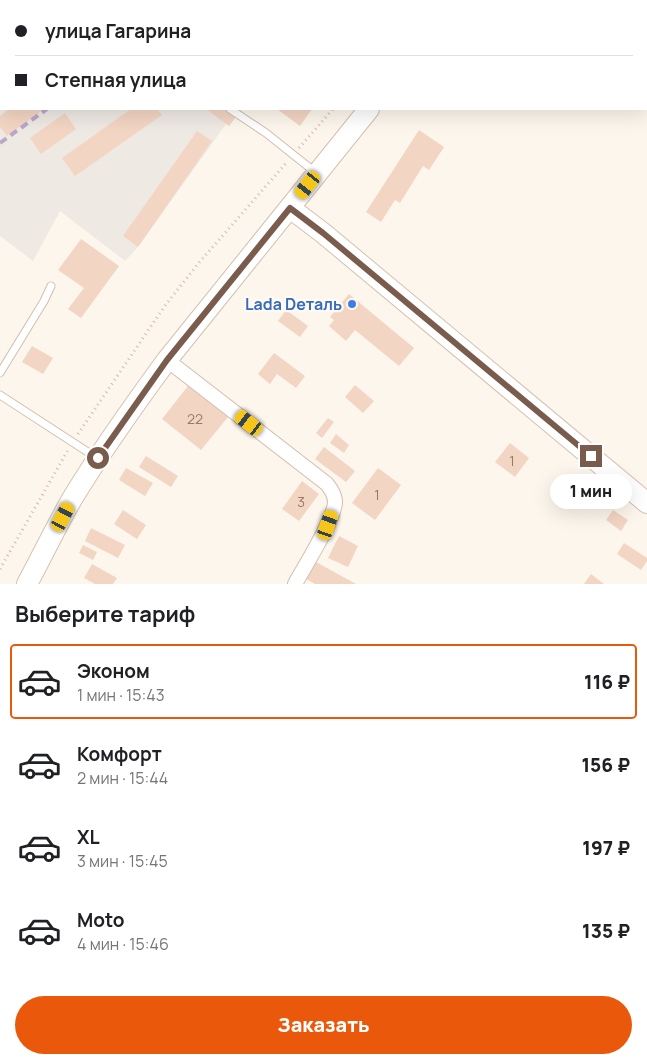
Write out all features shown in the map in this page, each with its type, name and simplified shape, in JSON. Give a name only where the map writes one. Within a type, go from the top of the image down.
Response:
[{"type":"street","points":[[27,584],[71,501],[98,458],[167,360],[368,110]]},
{"type":"street","points":[[290,208],[323,233],[647,503]]},
{"type":"street","points":[[167,360],[328,484],[335,502],[328,525],[295,584]]},
{"type":"lane","points":[[231,110],[317,174]]},
{"type":"lane","points":[[0,373],[44,301],[51,286]]},
{"type":"lane","points":[[0,395],[98,458]]},
{"type":"path","points":[[0,569],[73,442],[164,307],[197,265],[332,110]]},
{"type":"shaded area","points":[[0,110],[241,110],[229,126],[226,124],[138,247],[125,261],[60,211],[33,261],[0,236]]},
{"type":"building","points":[[8,110],[43,110],[7,136],[0,127],[0,116]]},
{"type":"building","points":[[130,110],[158,110],[162,115],[75,176],[62,158]]},
{"type":"building","points":[[207,110],[241,110],[229,126]]},
{"type":"building","points":[[278,110],[311,110],[300,126]]},
{"type":"building","points":[[65,113],[76,129],[41,154],[30,138]]},
{"type":"building","points":[[419,130],[444,147],[429,170],[423,166],[400,203],[395,200],[381,222],[366,212]]},
{"type":"building","points":[[197,131],[212,141],[138,247],[123,236]]},
{"type":"building","points":[[81,239],[119,266],[81,318],[68,309],[84,288],[58,270]]},
{"type":"building","points":[[349,294],[414,348],[399,366],[355,330],[346,341],[329,326],[334,320],[330,317]]},
{"type":"building","points":[[286,310],[308,326],[300,337],[278,321]]},
{"type":"building","points":[[32,346],[53,358],[43,374],[22,362]]},
{"type":"building","points":[[274,353],[305,376],[296,388],[277,374],[270,384],[258,374]]},
{"type":"building","points":[[355,385],[374,401],[363,413],[345,397]]},
{"type":"building","points":[[188,386],[228,417],[201,450],[162,419]]},
{"type":"building","points":[[328,418],[334,422],[322,438],[316,433]]},
{"type":"building","points":[[336,434],[349,445],[344,453],[330,443]]},
{"type":"building","points":[[510,443],[529,458],[515,477],[495,462]]},
{"type":"building","points":[[324,447],[355,471],[346,482],[315,459]]},
{"type":"building","points":[[146,456],[178,476],[171,487],[139,467]]},
{"type":"building","points":[[126,468],[153,483],[145,496],[119,480]]},
{"type":"building","points":[[378,468],[401,485],[375,520],[352,503]]},
{"type":"building","points":[[302,481],[319,494],[299,521],[282,509]]},
{"type":"building","points":[[123,510],[146,525],[137,539],[114,524]]},
{"type":"building","points":[[613,510],[628,520],[621,531],[606,520]]},
{"type":"building","points":[[91,528],[125,545],[118,558],[85,541]]},
{"type":"building","points":[[339,536],[358,546],[348,567],[328,558]]},
{"type":"building","points":[[624,543],[647,558],[641,570],[617,554]]},
{"type":"building","points":[[83,545],[97,552],[93,560],[79,553]]},
{"type":"building","points":[[316,562],[356,584],[315,584],[306,579]]},
{"type":"building","points":[[92,564],[117,578],[113,584],[95,584],[84,578]]},
{"type":"building","points":[[591,574],[604,584],[584,584]]},
{"type":"railway","points":[[0,143],[46,110]]},
{"type":"place","name":"Lada Dеталь","points":[[352,304]]},
{"type":"route","points":[[98,458],[167,360],[290,208],[323,233],[591,456]]}]
